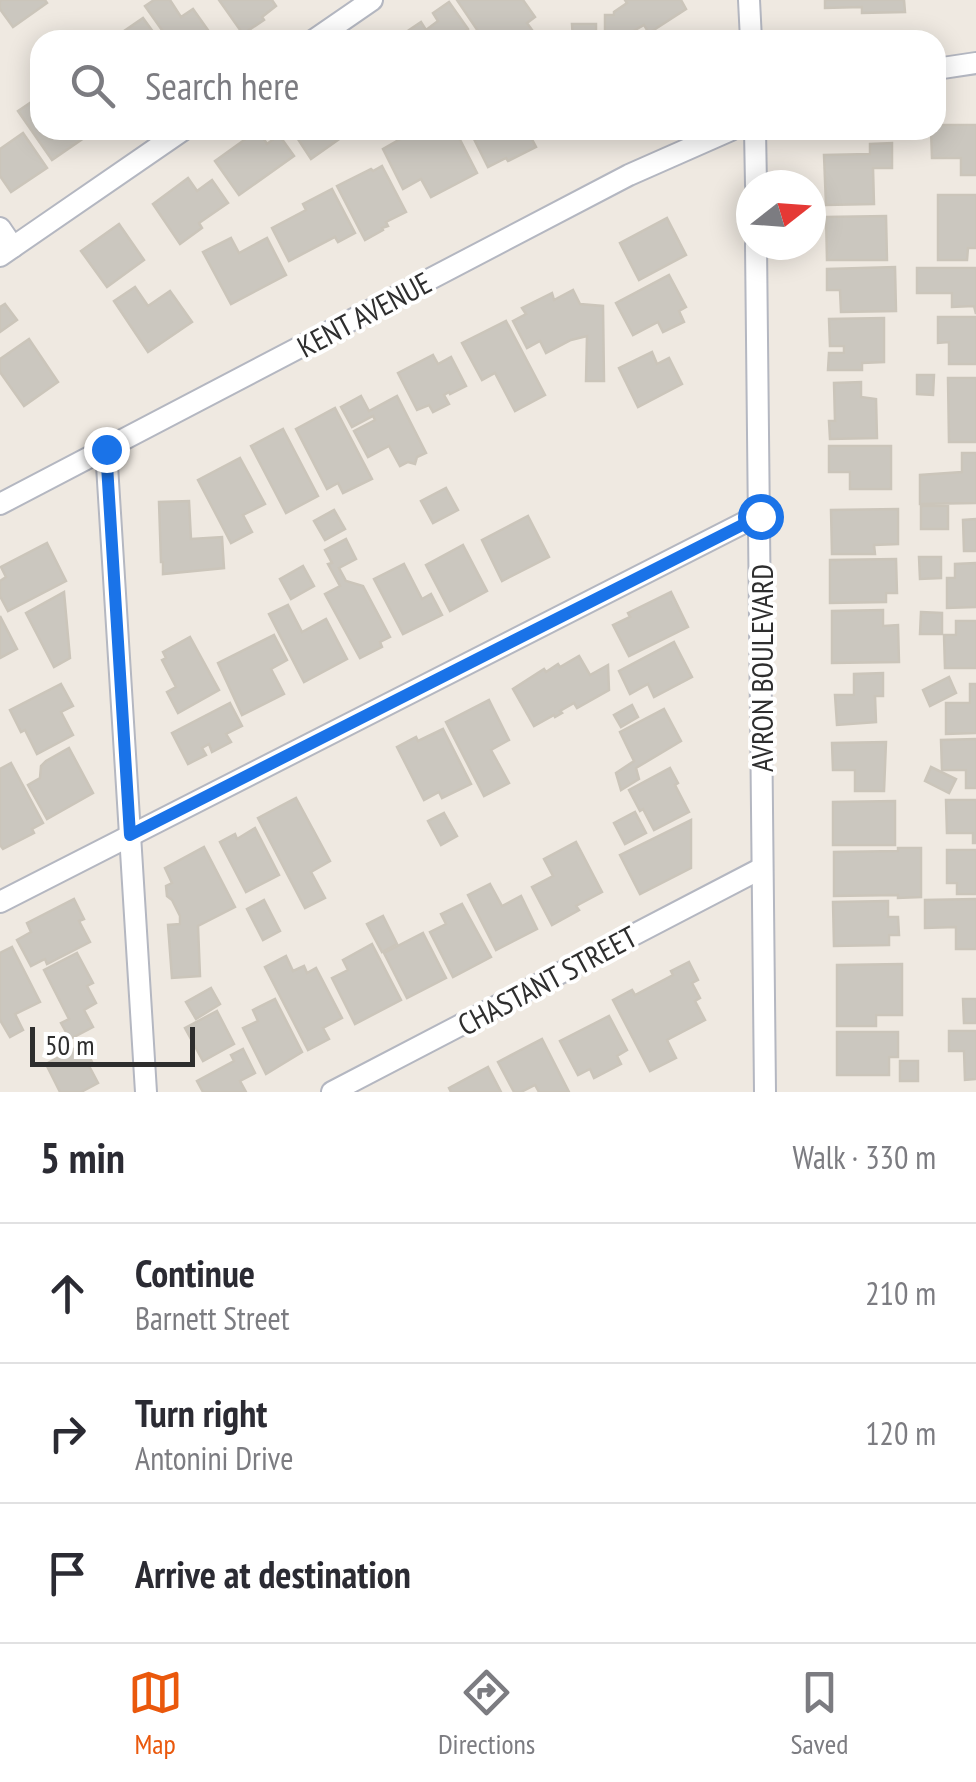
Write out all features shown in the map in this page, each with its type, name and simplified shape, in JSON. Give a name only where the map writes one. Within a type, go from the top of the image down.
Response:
[{"type":"street","points":[[328,30],[372,0]]},
{"type":"street","points":[[749,0],[750,30]]},
{"type":"street","points":[[946,68],[976,64]]},
{"type":"street","points":[[0,228],[7,252],[169,140]]},
{"type":"street","name":"KENT AVENUE","points":[[0,504],[629,175],[708,140]]},
{"type":"street","points":[[755,140],[756,170]]},
{"type":"street","name":"AVRON BOULEVARD","points":[[756,260],[765,1092]]},
{"type":"street","points":[[106,449],[146,1092]]},
{"type":"street","points":[[0,902],[760,516]]},
{"type":"street","name":"CHASTANT STREET","points":[[332,1092],[762,868]]},
{"type":"building","points":[[0,0],[47,3],[13,27],[0,9]]},
{"type":"building","points":[[154,0],[170,0],[181,17],[193,9],[208,30],[162,30],[145,6]]},
{"type":"building","points":[[219,0],[272,0],[276,6],[262,17],[264,20],[249,30],[240,30]]},
{"type":"building","points":[[457,0],[523,0],[535,17],[527,23],[532,30],[477,30]]},
{"type":"building","points":[[625,0],[681,0],[686,9],[654,30],[644,25],[635,30],[605,30],[605,15],[614,15],[627,3]]},
{"type":"building","points":[[825,0],[904,0],[905,12],[862,13],[862,7],[825,8]]},
{"type":"building","points":[[449,2],[468,29],[426,30],[438,21],[433,13]]},
{"type":"building","points":[[143,18],[152,30],[126,30]]},
{"type":"building","points":[[421,22],[426,30],[409,30]]},
{"type":"building","points":[[572,24],[596,24],[596,30],[572,30]]},
{"type":"building","points":[[30,103],[30,128],[18,111]]},
{"type":"building","points":[[946,125],[976,125],[976,175],[961,175],[961,158],[932,158],[931,140],[946,140]]},
{"type":"building","points":[[23,133],[47,168],[11,192],[0,176],[0,149]]},
{"type":"building","points":[[38,140],[81,140],[52,160]]},
{"type":"building","points":[[244,140],[264,140],[267,144],[283,140],[294,156],[239,195],[215,161]]},
{"type":"building","points":[[299,140],[338,140],[311,159]]},
{"type":"building","points":[[399,140],[460,140],[477,173],[431,197],[421,179],[403,189],[383,149]]},
{"type":"building","points":[[474,140],[532,140],[536,147],[508,161],[506,158],[488,167]]},
{"type":"building","points":[[892,143],[892,168],[873,168],[874,204],[826,205],[824,155],[870,154],[870,144]]},
{"type":"building","points":[[382,166],[406,212],[386,222],[388,226],[365,240],[337,186]]},
{"type":"building","points":[[188,178],[197,191],[212,180],[228,203],[199,223],[202,228],[180,244],[153,204]]},
{"type":"building","points":[[332,189],[355,233],[338,242],[335,237],[289,261],[272,228],[306,210],[303,204]]},
{"type":"building","points":[[938,195],[976,195],[976,248],[968,248],[967,260],[938,260]]},
{"type":"building","points":[[886,216],[887,260],[827,260],[826,217]]},
{"type":"building","points":[[667,218],[686,255],[639,280],[620,243]]},
{"type":"building","points":[[119,224],[144,260],[107,287],[81,251]]},
{"type":"building","points":[[231,238],[239,253],[267,238],[286,275],[231,304],[203,252]]},
{"type":"building","points":[[895,267],[896,311],[841,312],[840,290],[827,290],[827,269]]},
{"type":"building","points":[[917,268],[976,268],[976,314],[974,306],[952,307],[952,293],[917,293]]},
{"type":"building","points":[[669,275],[686,307],[679,311],[684,322],[663,332],[658,322],[633,335],[616,303]]},
{"type":"building","points":[[135,287],[148,306],[170,291],[192,322],[148,352],[114,301]]},
{"type":"building","points":[[573,290],[580,304],[603,306],[604,381],[586,381],[587,336],[546,353],[540,341],[527,348],[513,321],[526,314],[522,308],[552,293],[554,300]]},
{"type":"building","points":[[5,304],[17,320],[0,332],[0,307]]},
{"type":"building","points":[[938,317],[976,317],[976,364],[949,364],[949,342],[938,343]]},
{"type":"building","points":[[884,318],[884,362],[862,363],[862,370],[828,370],[829,353],[844,353],[844,346],[830,346],[829,319]]},
{"type":"building","points":[[506,321],[545,395],[515,411],[495,373],[482,380],[462,343]]},
{"type":"building","points":[[29,339],[58,382],[24,406],[0,372],[0,359]]},
{"type":"building","points":[[652,352],[657,364],[669,358],[682,384],[638,407],[619,368]]},
{"type":"building","points":[[433,355],[438,364],[451,357],[466,386],[444,395],[449,404],[433,412],[429,405],[417,410],[398,373]]},
{"type":"building","points":[[917,375],[934,375],[933,395],[917,394]]},
{"type":"building","points":[[948,378],[976,378],[976,442],[949,442]]},
{"type":"building","points":[[861,382],[861,397],[876,399],[877,438],[830,439],[829,421],[835,421],[834,383]]},
{"type":"building","points":[[361,396],[369,411],[397,396],[426,453],[417,457],[415,464],[400,466],[389,446],[368,457],[354,431],[375,420],[373,416],[352,427],[341,407]]},
{"type":"building","points":[[335,408],[372,479],[343,493],[338,483],[327,489],[296,429]]},
{"type":"building","points":[[283,429],[318,496],[286,513],[251,446]]},
{"type":"building","points":[[829,446],[891,446],[891,489],[850,489],[850,472],[829,472]]},
{"type":"building","points":[[962,453],[976,453],[976,503],[920,504],[920,475],[962,472]]},
{"type":"building","points":[[240,458],[265,504],[243,515],[252,532],[231,543],[198,480]]},
{"type":"building","points":[[446,488],[458,510],[433,523],[421,501]]},
{"type":"building","points":[[189,501],[191,539],[222,537],[224,568],[163,574],[159,502]]},
{"type":"building","points":[[921,506],[948,506],[948,529],[921,529]]},
{"type":"building","points":[[898,509],[898,544],[874,545],[875,554],[832,554],[831,510]]},
{"type":"building","points":[[334,510],[345,529],[325,540],[314,521]]},
{"type":"building","points":[[528,516],[549,557],[502,581],[482,540]]},
{"type":"building","points":[[976,519],[976,551],[964,551],[963,520]]},
{"type":"building","points":[[346,539],[356,559],[339,568],[346,581],[363,586],[390,637],[380,642],[382,647],[360,658],[325,594],[340,586],[325,550]]},
{"type":"building","points":[[47,543],[66,581],[8,611],[0,596],[0,581],[6,577],[1,567]]},
{"type":"building","points":[[463,545],[487,591],[450,611],[426,565]]},
{"type":"building","points":[[919,557],[941,557],[941,578],[920,579]]},
{"type":"building","points":[[896,559],[897,593],[886,593],[886,602],[830,603],[830,560]]},
{"type":"building","points":[[976,563],[976,607],[947,608],[947,578],[955,578],[955,564]]},
{"type":"building","points":[[404,564],[422,599],[431,594],[442,615],[403,634],[374,579]]},
{"type":"building","points":[[303,566],[314,586],[291,599],[280,579]]},
{"type":"building","points":[[64,592],[70,658],[54,667],[26,613]]},
{"type":"building","points":[[671,592],[688,627],[629,656],[613,625],[630,617],[628,613]]},
{"type":"building","points":[[288,605],[302,632],[326,619],[347,659],[304,682],[269,614]]},
{"type":"building","points":[[883,610],[883,626],[898,625],[899,662],[832,663],[832,611]]},
{"type":"building","points":[[921,612],[942,613],[942,634],[920,634]]},
{"type":"building","points":[[0,616],[17,649],[0,658]]},
{"type":"building","points":[[956,621],[976,621],[976,668],[945,668],[944,635],[956,635]]},
{"type":"building","points":[[274,635],[287,660],[271,669],[284,694],[242,715],[218,663]]},
{"type":"building","points":[[190,637],[219,690],[178,713],[167,692],[176,687],[162,660],[166,658],[163,652]]},
{"type":"building","points":[[674,642],[692,677],[654,697],[648,684],[630,694],[619,671]]},
{"type":"building","points":[[579,656],[590,675],[608,665],[609,690],[577,708],[574,703],[534,726],[513,689],[544,669],[546,672],[558,664],[560,667]]},
{"type":"building","points":[[883,673],[883,696],[875,696],[876,722],[837,725],[835,695],[854,695],[854,674]]},
{"type":"building","points":[[949,677],[956,693],[930,706],[923,690]]},
{"type":"building","points":[[61,684],[73,706],[61,712],[73,735],[37,754],[10,710]]},
{"type":"building","points":[[970,684],[976,684],[976,733],[946,734],[946,703],[970,703]]},
{"type":"building","points":[[489,700],[509,740],[491,750],[509,783],[484,796],[446,722]]},
{"type":"building","points":[[230,703],[242,726],[226,734],[231,742],[212,752],[209,744],[202,748],[206,755],[188,764],[172,733]]},
{"type":"building","points":[[632,705],[638,717],[621,727],[614,715]]},
{"type":"building","points":[[664,709],[681,741],[636,768],[639,779],[621,790],[616,773],[634,761],[620,732]]},
{"type":"building","points":[[443,729],[471,784],[442,798],[439,792],[424,800],[397,747]]},
{"type":"building","points":[[976,739],[976,788],[966,788],[966,770],[942,770],[941,740]]},
{"type":"building","points":[[886,742],[884,791],[855,791],[855,770],[833,770],[832,743]]},
{"type":"building","points":[[69,748],[93,793],[47,819],[28,785],[40,778],[41,766],[46,761]]},
{"type":"building","points":[[11,763],[43,823],[32,829],[34,833],[3,849],[0,769]]},
{"type":"building","points":[[931,767],[956,779],[949,793],[925,781]]},
{"type":"building","points":[[670,768],[689,812],[654,830],[629,790]]},
{"type":"building","points":[[296,798],[330,861],[311,872],[325,898],[305,908],[258,818]]},
{"type":"building","points":[[946,800],[976,800],[976,843],[973,833],[947,833]]},
{"type":"building","points":[[895,801],[895,845],[833,845],[833,802]]},
{"type":"building","points":[[635,812],[646,833],[625,844],[614,823]]},
{"type":"building","points":[[444,813],[457,836],[441,845],[428,821]]},
{"type":"building","points":[[691,820],[691,868],[640,894],[620,855]]},
{"type":"building","points":[[255,828],[279,875],[246,892],[220,842],[235,834],[237,839]]},
{"type":"building","points":[[576,842],[602,892],[552,925],[532,887],[553,876],[544,859]]},
{"type":"building","points":[[204,847],[235,907],[198,926],[200,976],[172,978],[168,925],[180,924],[180,916],[167,896],[166,886],[172,883],[165,868]]},
{"type":"building","points":[[921,848],[921,897],[834,896],[834,852]]},
{"type":"building","points":[[947,850],[976,850],[976,894],[957,894],[957,883],[947,883]]},
{"type":"building","points":[[490,884],[502,906],[521,896],[537,929],[496,950],[468,895]]},
{"type":"building","points":[[74,899],[90,942],[47,964],[45,959],[31,966],[17,940],[31,932],[27,923]]},
{"type":"building","points":[[976,899],[976,949],[956,949],[956,927],[925,928],[925,900]]},
{"type":"building","points":[[264,900],[280,931],[263,940],[247,909]]},
{"type":"building","points":[[888,901],[888,917],[898,917],[899,935],[889,935],[889,945],[834,946],[833,902]]},
{"type":"building","points":[[462,904],[491,957],[453,977],[430,932],[446,924],[441,914]]},
{"type":"building","points":[[383,916],[397,944],[382,952],[367,924]]},
{"type":"building","points":[[423,933],[446,978],[407,998],[384,953]]},
{"type":"building","points":[[372,944],[401,1000],[355,1024],[332,978],[348,970],[343,960]]},
{"type":"building","points":[[12,947],[40,1002],[15,1014],[23,1030],[10,1037],[0,1020],[0,953]]},
{"type":"building","points":[[77,953],[93,983],[87,986],[96,1003],[84,1010],[93,1027],[70,1039],[61,1023],[69,1019],[44,970]]},
{"type":"building","points":[[286,956],[293,971],[304,966],[307,973],[316,968],[342,1018],[323,1028],[329,1039],[308,1050],[265,967]]},
{"type":"building","points":[[689,962],[698,980],[692,983],[700,998],[695,1001],[705,1020],[667,1040],[676,1058],[650,1071],[613,1000],[632,990],[635,995]]},
{"type":"building","points":[[902,964],[902,1015],[876,1015],[876,1026],[837,1026],[837,965]]},
{"type":"building","points":[[211,988],[220,1004],[196,1019],[186,1002]]},
{"type":"building","points":[[275,999],[302,1052],[266,1074],[243,1028],[258,1021],[253,1010]]},
{"type":"building","points":[[963,999],[976,999],[976,1023],[964,1023]]},
{"type":"building","points":[[217,1011],[234,1044],[203,1061],[185,1028]]},
{"type":"building","points":[[609,1016],[627,1050],[617,1056],[621,1064],[594,1078],[590,1069],[578,1075],[560,1041]]},
{"type":"building","points":[[949,1031],[976,1031],[976,1079],[965,1080],[964,1051],[949,1051]]},
{"type":"building","points":[[837,1032],[898,1032],[898,1057],[889,1057],[889,1075],[837,1075]]},
{"type":"building","points":[[542,1039],[569,1092],[539,1092],[535,1085],[514,1092],[498,1062]]},
{"type":"building","points":[[83,1044],[98,1083],[81,1092],[60,1092],[46,1064]]},
{"type":"building","points":[[243,1049],[255,1073],[240,1081],[246,1092],[203,1092],[197,1081],[234,1061],[231,1055]]},
{"type":"building","points":[[900,1061],[918,1061],[918,1081],[900,1081]]},
{"type":"building","points":[[488,1067],[501,1092],[451,1092],[449,1088]]},
{"type":"route","points":[[106,449],[130,835],[760,516]]}]
